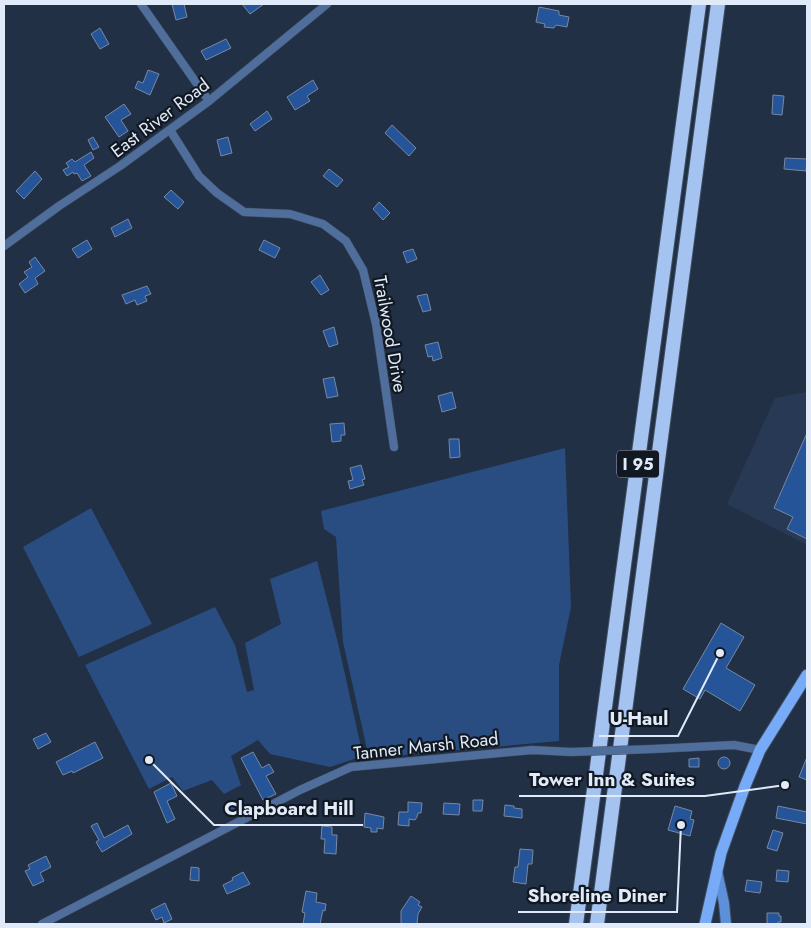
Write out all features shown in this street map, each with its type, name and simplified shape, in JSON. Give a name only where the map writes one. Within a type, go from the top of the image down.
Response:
[{"type":"highway","name":"I 95","points":[[576,924],[699,4]]},
{"type":"highway","name":"I 95","points":[[597,924],[718,4]]},
{"type":"highway","points":[[604,924],[616,780]]},
{"type":"main road","points":[[706,924],[716,869],[738,802],[760,750],[807,674]]},
{"type":"main road","points":[[716,869],[724,903],[726,924]]},
{"type":"street","points":[[141,4],[209,101]]},
{"type":"street","name":"East River Road","points":[[4,246],[209,101],[327,4]]},
{"type":"street","name":"Trailwood Drive","points":[[170,130],[200,176],[216,193],[244,212],[290,214],[323,224],[346,241],[363,270],[376,324],[394,447]]},
{"type":"street","name":"Tanner Marsh Road","points":[[42,924],[300,790],[351,767],[532,750],[571,752],[734,745],[760,750]]},
{"type":"shaded area","points":[[807,392],[807,545],[727,504],[775,398]]},
{"type":"shaded area","points":[[565,448],[571,607],[559,665],[559,741],[369,758],[343,642],[336,537],[324,529],[321,511]]},
{"type":"shaded area","points":[[91,508],[152,624],[79,657],[23,547]]},
{"type":"shaded area","points":[[317,561],[338,643],[363,756],[330,767],[270,754],[258,740],[231,756],[241,785],[224,794],[212,780],[183,791],[172,777],[149,789],[85,665],[215,607],[235,645],[247,692],[254,690],[245,643],[281,624],[270,579]]},
{"type":"building","points":[[172,4],[184,4],[187,17],[176,20]]},
{"type":"building","points":[[242,4],[264,4],[250,14]]},
{"type":"building","points":[[539,7],[559,11],[559,15],[569,17],[567,27],[556,25],[554,28],[544,27],[545,24],[536,22]]},
{"type":"building","points":[[100,28],[109,44],[100,49],[91,34]]},
{"type":"building","points":[[226,39],[231,48],[206,60],[201,51]]},
{"type":"building","points":[[148,70],[159,74],[150,95],[135,88],[138,81],[143,83]]},
{"type":"building","points":[[313,80],[318,89],[307,96],[310,101],[295,110],[287,97]]},
{"type":"building","points":[[773,95],[784,96],[782,115],[772,114]]},
{"type":"building","points":[[124,104],[131,114],[121,120],[128,131],[119,137],[105,117]]},
{"type":"building","points":[[267,111],[272,119],[255,131],[250,124]]},
{"type":"building","points":[[392,125],[416,148],[409,156],[385,133]]},
{"type":"building","points":[[93,137],[99,147],[93,150],[88,140]]},
{"type":"building","points":[[228,137],[232,153],[221,156],[217,140]]},
{"type":"building","points":[[91,152],[94,158],[84,165],[91,176],[82,181],[77,173],[74,174],[73,172],[67,176],[63,170],[69,167],[66,163],[72,159],[75,162]]},
{"type":"building","points":[[785,158],[807,159],[806,171],[784,169]]},
{"type":"building","points":[[329,169],[343,180],[337,187],[323,176]]},
{"type":"building","points":[[35,171],[42,179],[24,199],[16,191]]},
{"type":"building","points":[[171,190],[184,202],[178,209],[164,197]]},
{"type":"building","points":[[379,202],[390,213],[383,220],[373,209]]},
{"type":"building","points":[[128,219],[132,228],[115,237],[111,228]]},
{"type":"building","points":[[87,240],[92,249],[78,258],[72,249]]},
{"type":"building","points":[[264,240],[280,248],[275,258],[259,250]]},
{"type":"building","points":[[413,249],[417,259],[407,263],[403,252]]},
{"type":"building","points":[[35,257],[45,271],[35,278],[38,284],[25,293],[19,284],[28,277],[24,272],[32,267],[29,262]]},
{"type":"building","points":[[320,275],[329,290],[321,295],[311,282]]},
{"type":"building","points":[[147,286],[151,294],[145,296],[147,301],[137,305],[135,300],[126,304],[122,295]]},
{"type":"building","points":[[427,294],[431,310],[423,312],[417,296]]},
{"type":"building","points":[[334,327],[338,344],[329,347],[323,331]]},
{"type":"building","points":[[438,342],[442,358],[433,361],[432,356],[428,357],[425,345]]},
{"type":"building","points":[[334,377],[338,396],[327,398],[323,379]]},
{"type":"building","points":[[452,392],[456,408],[442,412],[438,396]]},
{"type":"building","points":[[344,423],[345,435],[341,435],[341,441],[332,442],[330,424]]},
{"type":"building","points":[[807,433],[807,539],[787,529],[793,517],[774,508]]},
{"type":"building","points":[[449,439],[459,439],[460,457],[450,458]]},
{"type":"building","points":[[361,465],[365,479],[362,480],[364,485],[350,489],[348,481],[353,480],[350,468]]},
{"type":"building","points":[[721,623],[744,637],[726,668],[755,685],[740,711],[705,690],[700,699],[683,689]]},
{"type":"building","points":[[46,733],[51,742],[38,749],[33,739]]},
{"type":"building","points":[[95,742],[103,758],[73,773],[72,771],[63,775],[56,762]]},
{"type":"building","points":[[253,752],[262,768],[269,764],[274,772],[266,776],[276,794],[263,800],[241,758]]},
{"type":"building","points":[[722,757],[726,757],[730,763],[726,769],[722,769],[718,765],[718,761]]},
{"type":"building","points":[[807,757],[807,780],[799,777]]},
{"type":"building","points":[[699,758],[699,767],[689,767],[689,759]]},
{"type":"building","points":[[171,783],[177,796],[167,801],[175,819],[167,823],[154,792]]},
{"type":"building","points":[[473,800],[483,800],[482,811],[473,811]]},
{"type":"building","points":[[236,802],[241,810],[234,815],[229,807]]},
{"type":"building","points":[[408,802],[422,803],[421,813],[418,813],[415,820],[409,819],[409,826],[398,825],[399,812],[408,812]]},
{"type":"building","points":[[444,803],[460,804],[459,815],[443,814]]},
{"type":"building","points":[[505,805],[522,809],[522,818],[504,816]]},
{"type":"building","points":[[675,806],[692,811],[690,819],[694,820],[690,836],[668,830]]},
{"type":"building","points":[[778,806],[807,812],[807,824],[776,818]]},
{"type":"building","points":[[365,813],[384,817],[383,829],[377,828],[377,832],[371,832],[371,828],[364,827]]},
{"type":"building","points":[[97,823],[104,838],[128,825],[132,834],[102,852],[96,842],[99,840],[91,826]]},
{"type":"building","points":[[322,826],[332,827],[332,835],[337,835],[336,854],[324,853],[325,839],[321,839]]},
{"type":"building","points":[[773,830],[783,833],[777,851],[767,848]]},
{"type":"building","points":[[520,849],[533,850],[532,864],[528,864],[526,884],[513,882],[515,867],[518,867]]},
{"type":"building","points":[[46,856],[51,867],[40,873],[44,881],[33,886],[25,871],[30,869],[28,865]]},
{"type":"building","points":[[191,867],[199,868],[199,881],[190,880]]},
{"type":"building","points":[[777,870],[789,871],[788,882],[776,881]]},
{"type":"building","points":[[243,872],[250,884],[227,894],[223,885]]},
{"type":"building","points":[[747,880],[762,882],[760,893],[745,891]]},
{"type":"building","points":[[306,891],[317,893],[316,902],[326,904],[320,924],[303,924],[305,913],[302,912]]},
{"type":"building","points":[[411,896],[420,902],[418,905],[422,907],[418,914],[417,924],[401,924],[401,911]]},
{"type":"building","points":[[165,903],[172,919],[164,923],[162,917],[156,920],[151,910]]},
{"type":"building","points":[[767,913],[779,913],[781,922],[778,922],[778,924],[767,924]]},
{"type":"place","name":"U-Haul","points":[[720,653]]},
{"type":"place","name":"Clapboard Hill","points":[[149,760]]},
{"type":"place","name":"Tower Inn & Suites","points":[[785,785]]},
{"type":"place","name":"Shoreline Diner","points":[[681,825]]}]
